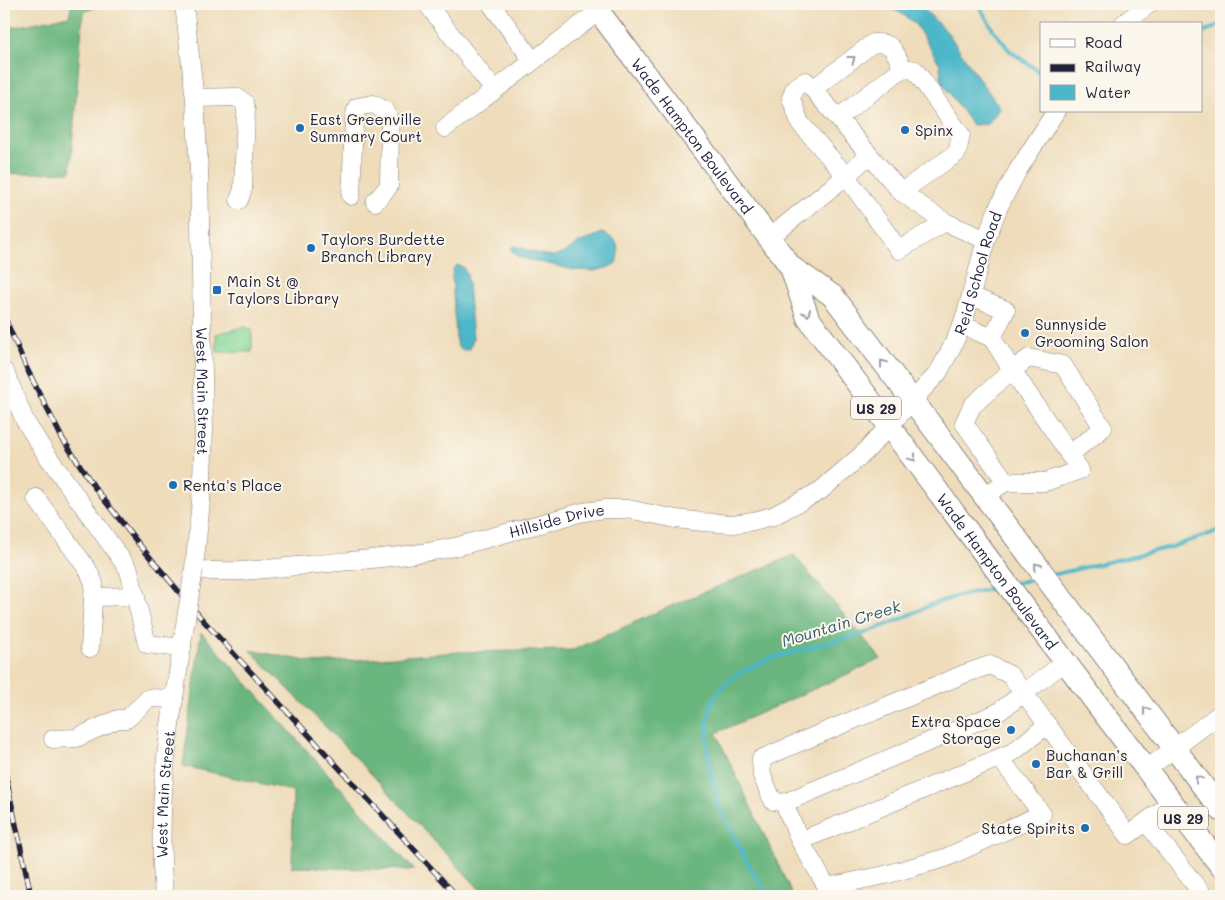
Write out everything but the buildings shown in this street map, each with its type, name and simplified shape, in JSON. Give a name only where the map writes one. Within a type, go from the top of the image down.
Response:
[{"type":"main road","name":"Wade Hampton Boulevard","points":[[596,7],[790,267],[808,318],[1065,662],[1221,866]]},
{"type":"main road","name":"Wade Hampton Boulevard","points":[[790,267],[833,296],[1221,810]]},
{"type":"street","name":"West Main Street","points":[[164,896],[161,837],[166,758],[194,569],[204,429],[195,98],[184,4]]},
{"type":"street","points":[[427,4],[494,90]]},
{"type":"street","points":[[491,4],[534,61]]},
{"type":"street","points":[[1125,22],[1149,4]]},
{"type":"street","points":[[445,128],[534,61],[596,7]]},
{"type":"street","points":[[813,89],[873,43],[884,42],[890,45],[903,68]]},
{"type":"street","points":[[838,118],[903,68],[915,70],[960,136],[956,153],[901,192]]},
{"type":"street","points":[[945,222],[899,250],[846,176],[800,123],[791,98],[795,87],[806,81],[901,192],[945,222],[986,240]]},
{"type":"street","points":[[195,98],[232,97],[244,102],[246,110],[243,189],[239,200]]},
{"type":"street","points":[[352,196],[354,118],[357,107],[373,104],[386,111],[390,124],[389,186],[375,202]]},
{"type":"street","name":"Reid School Road","points":[[890,426],[938,373],[950,351],[962,325],[986,240],[998,208],[1007,188],[1053,116]]},
{"type":"street","points":[[769,238],[869,155]]},
{"type":"street","points":[[971,296],[1006,310],[992,338]]},
{"type":"street","points":[[962,325],[992,338],[1080,470],[1045,482],[1006,482],[984,496]]},
{"type":"street","points":[[1006,482],[964,423],[972,406],[1012,370],[1029,358],[1063,365],[1103,428],[1069,455]]},
{"type":"street","points":[[5,372],[25,421],[128,570],[147,644],[183,640]]},
{"type":"street","name":"Hillside Drive","points":[[194,569],[211,572],[235,572],[360,560],[438,550],[583,512],[606,509],[628,509],[676,519],[703,522],[732,524],[753,521],[774,516],[820,491],[865,452],[890,426]]},
{"type":"street","points":[[36,498],[88,570],[94,583],[90,648]]},
{"type":"street","points":[[93,597],[136,596]]},
{"type":"street","points":[[1065,662],[1024,693],[997,713],[784,803],[774,801],[762,776],[761,759],[909,696],[990,665],[1010,675],[1024,693],[1128,836],[1172,803]]},
{"type":"street","points":[[53,739],[76,738],[118,719],[127,719],[149,698],[174,699]]},
{"type":"street","points":[[1147,768],[1221,713]]},
{"type":"street","points":[[800,841],[1013,752],[1047,725]]},
{"type":"street","points":[[784,803],[800,841],[827,887],[886,875],[945,858],[1042,814],[1000,758]]},
{"type":"street","points":[[1146,822],[1204,896]]},
{"type":"green space","points":[[72,4],[100,4],[83,13],[70,172],[4,174],[4,29],[69,16]]},
{"type":"green space","points":[[245,327],[252,330],[252,352],[217,352],[216,334]]},
{"type":"green space","points":[[794,555],[881,659],[716,733],[793,896],[486,896],[360,762],[250,650],[317,663],[458,652],[573,650],[673,605]]},
{"type":"green space","points":[[201,632],[414,870],[292,867],[293,791],[183,766]]},
{"type":"water","points":[[885,4],[919,4],[948,33],[1000,108],[988,124],[972,125],[941,81],[940,64],[916,25],[901,13],[885,6]]},
{"type":"water","points":[[602,233],[612,238],[617,244],[616,263],[607,268],[594,271],[574,270],[518,257],[510,249],[514,246],[553,256],[562,254],[579,243]]},
{"type":"water","points":[[457,265],[463,267],[467,275],[473,338],[470,349],[465,350],[458,347],[456,339],[452,278],[453,269]]},
{"type":"waterway","name":"Mountain Creek","points":[[978,4],[994,31],[1010,51],[1040,72]]},
{"type":"waterway","name":"Mountain Creek","points":[[1202,34],[1221,24]]},
{"type":"waterway","name":"Mountain Creek","points":[[1052,575],[1171,547],[1221,530]]},
{"type":"waterway","name":"Mountain Creek","points":[[1015,583],[1038,578]]},
{"type":"waterway","name":"Mountain Creek","points":[[768,896],[746,860],[719,806],[711,775],[707,745],[708,717],[713,700],[724,685],[737,674],[771,658],[865,633],[899,620],[930,605],[958,596],[999,587]]},
{"type":"railway","points":[[4,316],[27,369],[62,438],[95,488],[201,618],[457,896]]},
{"type":"railway","points":[[4,768],[31,896]]},
{"type":"place","name":"East Greenville Summary Court","points":[[300,128]]},
{"type":"place","name":"Spinx","points":[[905,130]]},
{"type":"place","name":"Taylors Burdette Branch Library","points":[[311,248]]},
{"type":"place","name":"Main St @ Taylors Library","points":[[217,290]]},
{"type":"place","name":"Sunnyside Grooming Salon","points":[[1025,333]]},
{"type":"place","name":"Renta's Place","points":[[173,485]]},
{"type":"place","name":"Extra Space Storage","points":[[1011,730]]},
{"type":"place","name":"Buchanan’s Bar & Grill","points":[[1036,764]]},
{"type":"place","name":"State Spirits","points":[[1085,828]]}]
